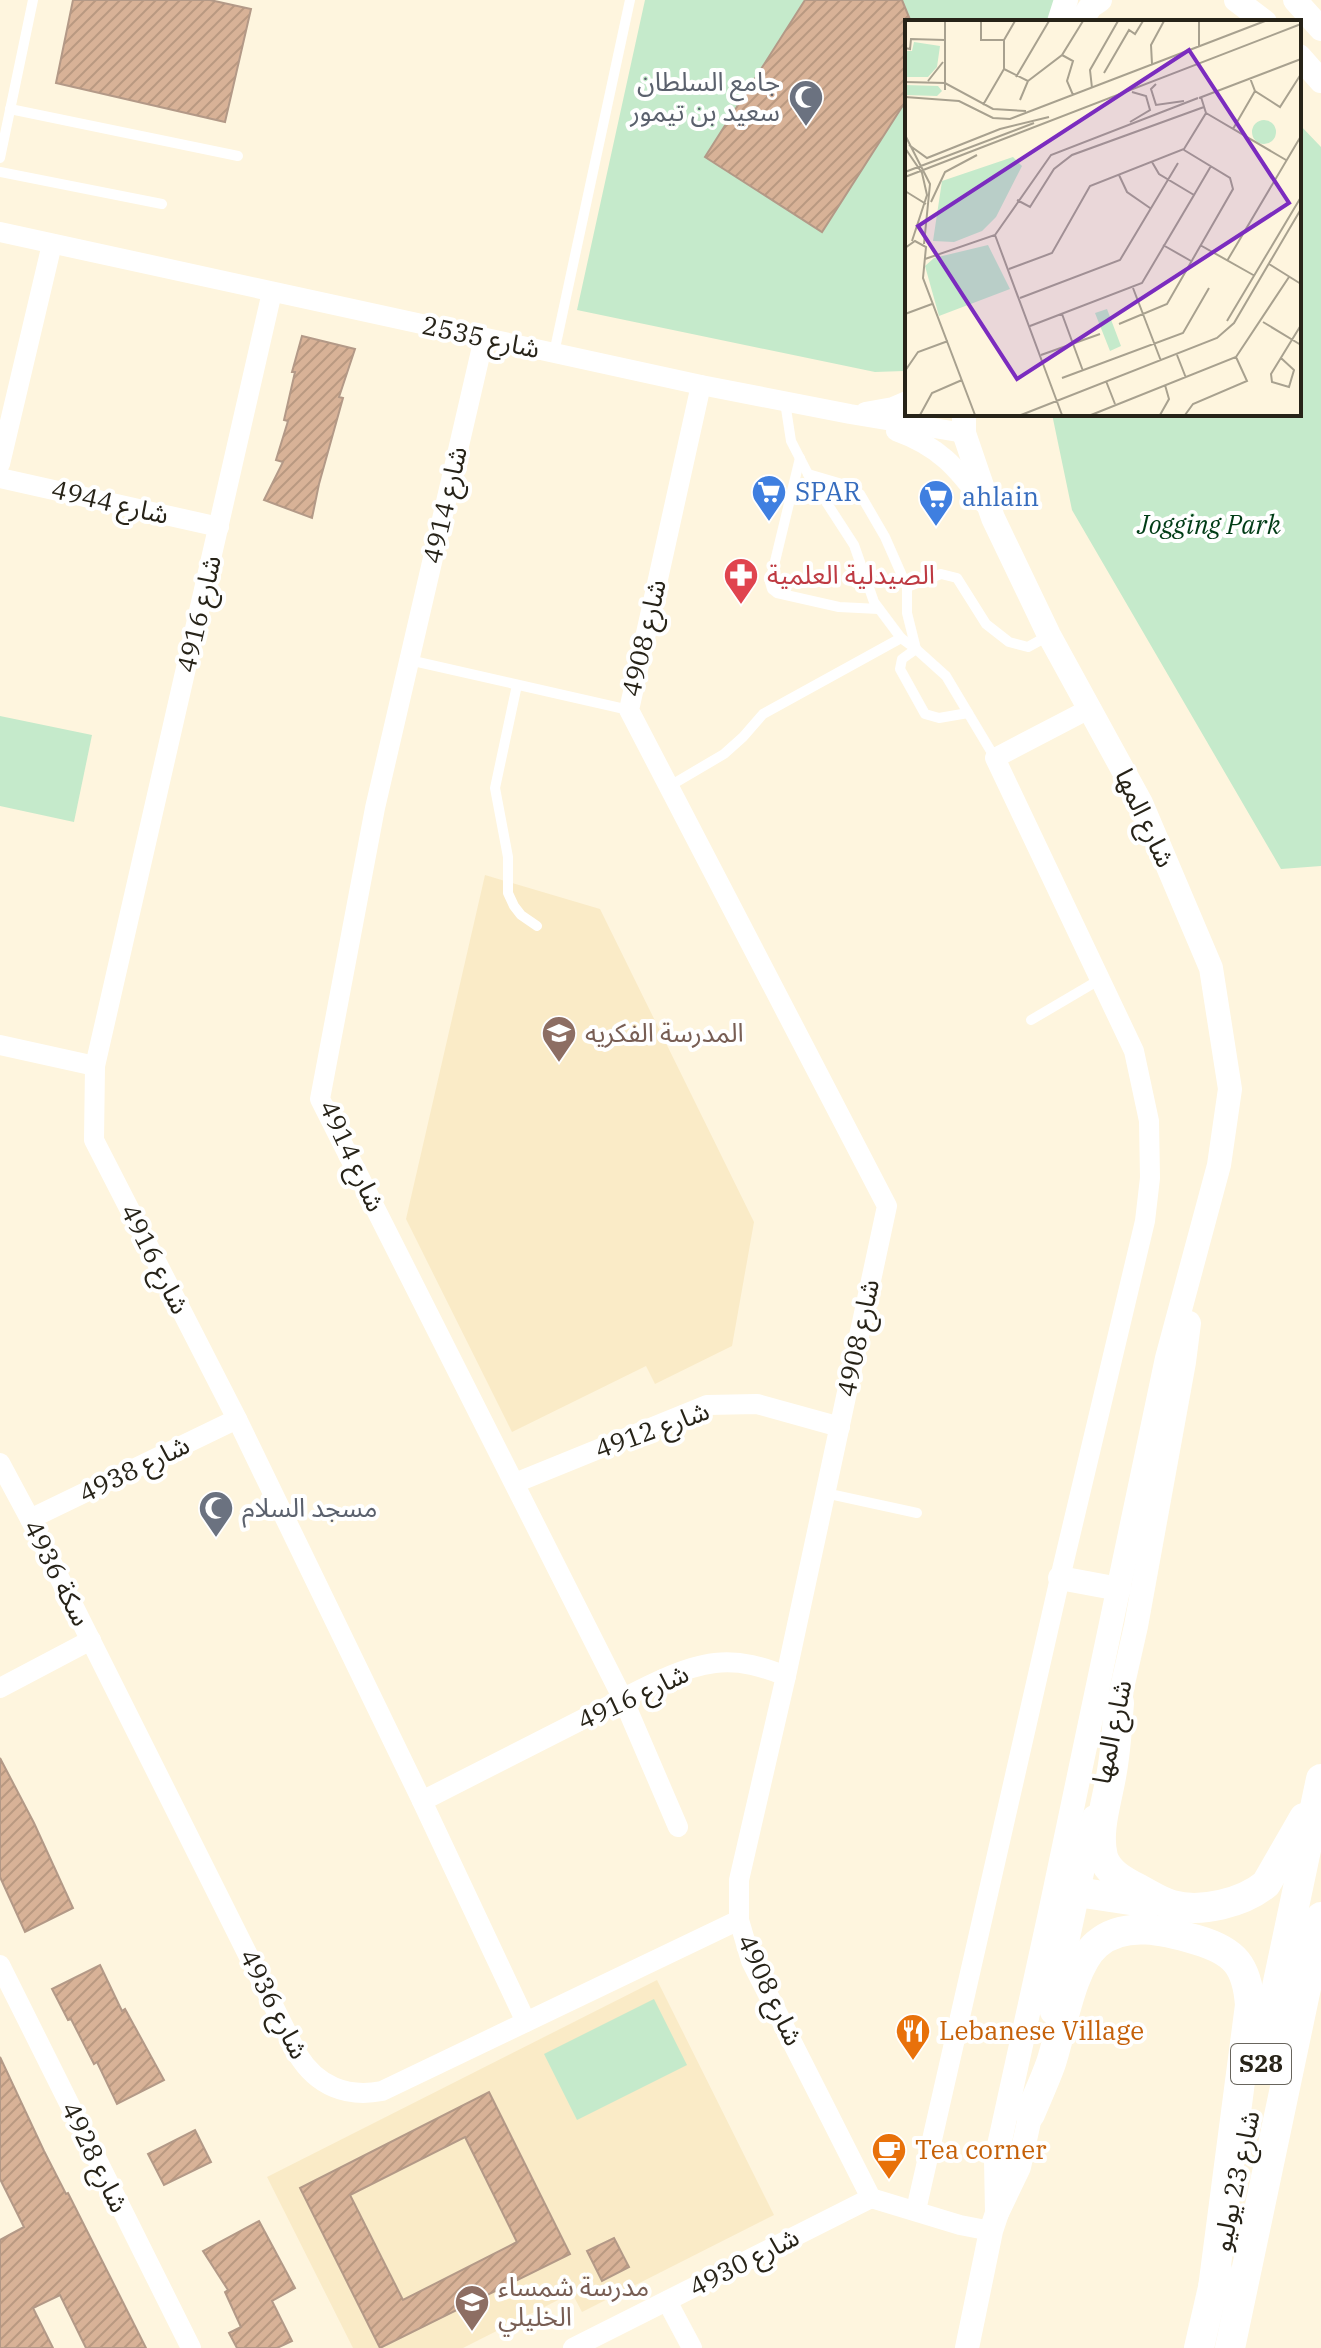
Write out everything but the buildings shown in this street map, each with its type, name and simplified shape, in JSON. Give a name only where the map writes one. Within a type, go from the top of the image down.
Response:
[{"type":"main road","points":[[1119,1703],[1113,1769],[1101,1832],[1103,1856],[1109,1870],[1131,1885],[1172,1905]]},
{"type":"main road","points":[[1077,1892],[1197,1907],[1215,1905],[1257,1892],[1270,1877],[1320,1785]]},
{"type":"main road","name":"شارع 23 يوليو","points":[[1199,2348],[1320,1785]]},
{"type":"main road","points":[[1077,1892],[1089,1907],[1106,1916],[1212,1944],[1235,1958],[1249,1986],[1250,2005],[1213,2288]]},
{"type":"main road","name":"شارع 23 يوليو","points":[[1230,2348],[1321,1917]]},
{"type":"main road","points":[[1030,2114],[1051,2063],[1080,1968],[1097,1944],[1120,1932],[1148,1929]]},
{"type":"street","points":[[1060,20],[1066,0]]},
{"type":"street","points":[[1081,20],[1091,6],[1100,0]]},
{"type":"street","points":[[1236,0],[1262,20]]},
{"type":"street","points":[[1295,0],[1321,29]]},
{"type":"street","points":[[1301,58],[1321,81]]},
{"type":"street","name":"2535 شارع","points":[[0,232],[785,402],[850,414],[964,424]]},
{"type":"street","points":[[0,464],[52,244]]},
{"type":"street","name":"4916 شارع","points":[[272,292],[95,1066],[94,1140],[237,1419],[422,1801],[687,1670],[717,1663],[747,1663],[786,1676]]},
{"type":"street","name":"4914 شارع","points":[[484,338],[375,808],[320,1099],[623,1699],[678,1827]]},
{"type":"street","name":"4908 شارع","points":[[701,385],[629,710],[887,1206],[739,1880],[739,1920],[751,1961],[871,2198]]},
{"type":"street","points":[[850,414],[893,407],[905,402]]},
{"type":"street","points":[[850,414],[933,447],[965,477],[993,518]]},
{"type":"street","name":"شارع المها","points":[[964,424],[993,518],[1049,635],[1141,803],[1211,968],[1230,1089],[1219,1165],[1167,1358],[996,2159],[994,2222],[967,2348]]},
{"type":"street","name":"4944 شارع","points":[[0,478],[219,527]]},
{"type":"street","points":[[916,2210],[1145,1221],[1150,1178],[1149,1121],[1134,1051],[995,758],[1091,708]]},
{"type":"street","points":[[0,1045],[95,1066]]},
{"type":"street","name":"شارع المها","points":[[994,2222],[1019,2167],[1136,1626],[1184,1362],[1199,1245]]},
{"type":"street","name":"4912 شارع","points":[[515,1483],[707,1405],[757,1404],[840,1427]]},
{"type":"street","name":"شارع 4938","points":[[30,1519],[237,1419]]},
{"type":"street","name":"سكة 4936","points":[[0,1463],[91,1640]]},
{"type":"street","points":[[1060,1578],[1119,1589]]},
{"type":"street","points":[[0,1688],[91,1640]]},
{"type":"street","name":"4936 شارع","points":[[91,1640],[298,2055],[313,2075],[334,2088],[358,2094],[382,2091],[739,1920]]},
{"type":"street","points":[[1050,1913],[1057,1904],[1077,1892],[1072,1866],[1078,1812],[1076,1788]]},
{"type":"street","points":[[422,1801],[526,2022]]},
{"type":"street","name":"4928 شارع","points":[[0,1965],[191,2348]]},
{"type":"street","points":[[871,2198],[960,2225],[994,2222]]},
{"type":"street","name":"4930 شارع","points":[[573,2348],[871,2198]]},
{"type":"street","points":[[667,2301],[692,2348]]},
{"type":"lane","points":[[0,158],[33,0]]},
{"type":"lane","points":[[554,353],[630,0]]},
{"type":"lane","points":[[10,109],[238,156]]},
{"type":"lane","points":[[0,172],[162,204]]},
{"type":"lane","points":[[785,402],[791,441],[808,474],[854,545],[874,602],[901,638],[946,676],[995,758]]},
{"type":"lane","points":[[800,458],[770,582],[772,589],[777,593],[839,607],[879,609]]},
{"type":"lane","points":[[808,474],[842,484],[860,494],[885,537],[907,587],[907,613],[916,649]]},
{"type":"lane","points":[[907,587],[941,574],[957,578],[986,624],[1009,642],[1028,647],[1049,635]]},
{"type":"lane","points":[[668,787],[724,754],[763,714],[901,638]]},
{"type":"lane","points":[[916,649],[902,659],[900,669],[925,714],[939,718],[968,713]]},
{"type":"lane","points":[[409,660],[629,710]]},
{"type":"lane","points":[[517,685],[495,788],[508,857],[508,893],[521,915],[537,926]]},
{"type":"lane","points":[[1031,1020],[1099,980]]},
{"type":"lane","points":[[825,1493],[917,1513]]},
{"type":"shaded area","name":"المدرسة الفكريه","points":[[485,875],[600,909],[754,1222],[732,1346],[655,1384],[646,1366],[512,1432],[406,1219]]},
{"type":"shaded area","points":[[657,1980],[774,2215],[582,2312],[572,2293],[463,2348],[353,2348],[267,2177]]},
{"type":"green space","points":[[645,0],[1059,0],[1052,20],[905,20],[904,371],[875,372],[577,310]]},
{"type":"green space","name":"Jogging Park","points":[[1301,126],[1321,147],[1321,866],[1281,869],[1072,510],[1052,416],[1301,416]]},
{"type":"green space","points":[[0,716],[92,735],[74,822],[0,806]]},
{"type":"green space","points":[[654,1999],[687,2065],[577,2120],[544,2054]]},
{"type":"place","name":"جامع السلطان سعيد بن تيمور","points":[[806,128]]},
{"type":"place","name":"SPAR","points":[[769,523]]},
{"type":"place","name":"ahlain","points":[[936,528]]},
{"type":"place","name":"الصيدلية العلمية","points":[[741,606]]},
{"type":"place","name":"المدرسة الفكريه","points":[[559,1064]]},
{"type":"place","name":"مسجد السلام","points":[[216,1539]]},
{"type":"place","name":"Lebanese Village","points":[[913,2062]]},
{"type":"place","name":"Tea corner","points":[[889,2181]]},
{"type":"place","name":"مدرسة شمساء الخليلي","points":[[472,2333]]}]
